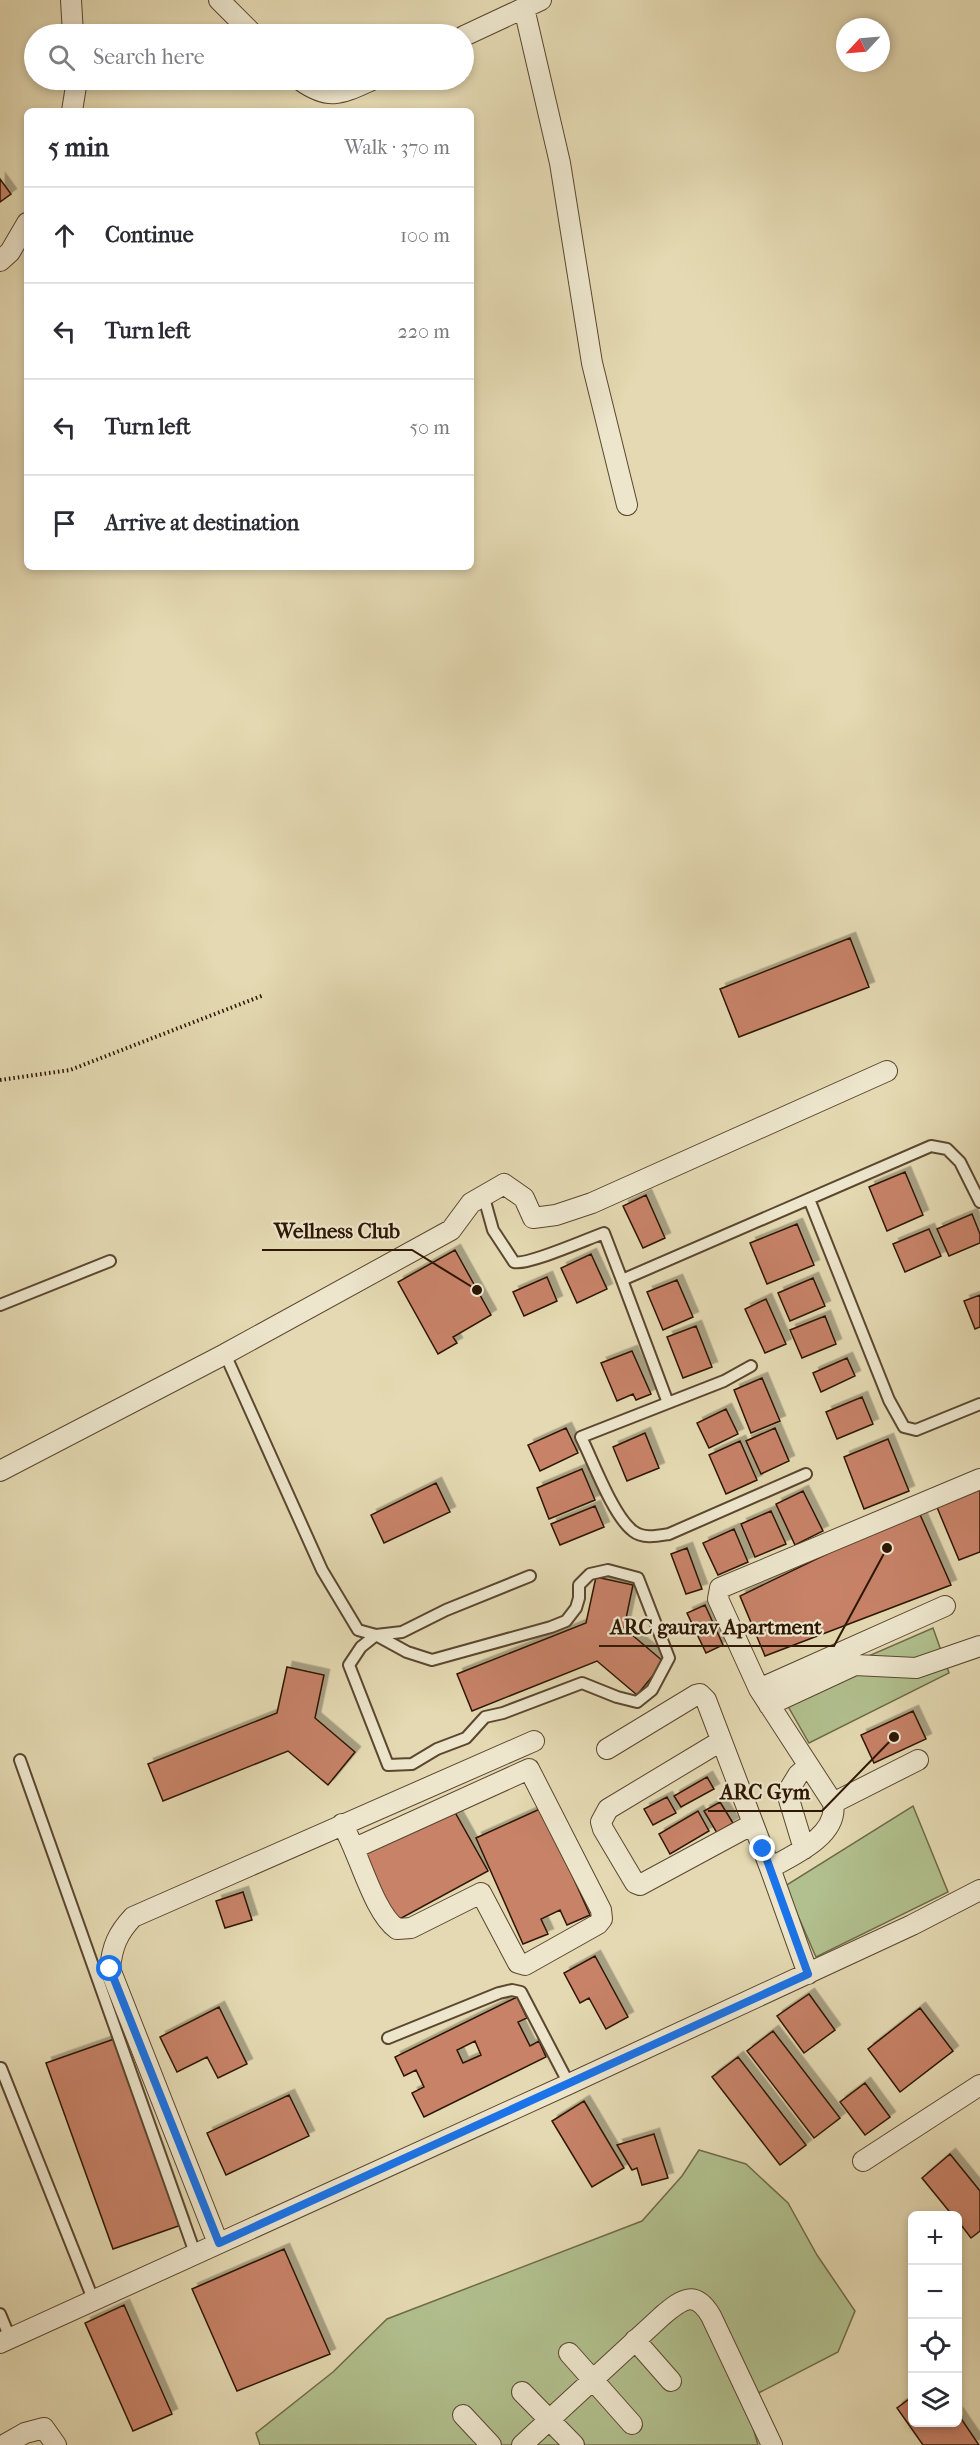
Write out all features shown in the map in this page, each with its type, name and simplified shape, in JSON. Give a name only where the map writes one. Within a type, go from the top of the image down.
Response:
[{"type":"street","points":[[70,0],[73,24]]},
{"type":"street","points":[[219,0],[243,24]]},
{"type":"street","points":[[474,31],[532,4],[592,363],[627,505]]},
{"type":"street","points":[[72,108],[75,90]]},
{"type":"street","points":[[314,90],[332,94],[350,90]]},
{"type":"street","points":[[0,261],[10,252],[24,228]]},
{"type":"street","points":[[0,1471],[225,1354],[451,1230],[471,1203],[483,1194],[504,1185],[524,1198],[534,1218],[556,1215],[592,1203],[887,1071]]},
{"type":"street","points":[[770,1868],[804,1849],[832,1820],[835,1813],[833,1803],[764,1697],[718,1599],[720,1588],[980,1479]]},
{"type":"street","points":[[764,1697],[945,1606]]},
{"type":"street","points":[[764,1697],[855,1665],[916,1668],[980,1646]]},
{"type":"street","points":[[607,1749],[696,1695],[706,1700],[808,1974]]},
{"type":"street","points":[[219,2243],[110,1969],[111,1950],[118,1932],[133,1917],[534,1741]]},
{"type":"street","points":[[721,1741],[608,1809],[601,1822],[603,1828],[635,1883],[640,1885],[753,1824]]},
{"type":"street","points":[[833,1803],[918,1760]]},
{"type":"street","points":[[804,1849],[787,1793],[798,1775],[808,1766]]},
{"type":"street","points":[[342,1824],[355,1848],[378,1905],[388,1923],[397,1929],[411,1928],[481,1893],[518,1963],[525,1965],[598,1924],[602,1919],[601,1910],[529,1769],[355,1848]]},
{"type":"street","points":[[5,2340],[808,1974],[980,1890]]},
{"type":"street","points":[[863,2161],[980,2085]]},
{"type":"street","points":[[522,2445],[672,2307],[692,2299],[698,2300],[711,2316],[772,2445]]},
{"type":"street","points":[[635,2340],[671,2381]]},
{"type":"street","points":[[569,2353],[632,2424]]},
{"type":"street","points":[[522,2392],[574,2445]]},
{"type":"street","points":[[463,2415],[491,2445]]},
{"type":"street","points":[[4,2445],[25,2433],[44,2428],[56,2445]]},
{"type":"lane","points":[[622,1280],[931,1146],[947,1149],[960,1162],[980,1202]]},
{"type":"lane","points":[[483,1194],[493,1230],[514,1262],[520,1264],[604,1233],[668,1403]]},
{"type":"lane","points":[[809,1199],[889,1400],[904,1427],[916,1430],[980,1404]]},
{"type":"lane","points":[[0,1305],[110,1261]]},
{"type":"lane","points":[[225,1354],[322,1570],[358,1630],[376,1635],[407,1653],[432,1660],[551,1627],[572,1616],[579,1598],[579,1585],[590,1574],[608,1570],[638,1578],[669,1658],[652,1690],[637,1702],[617,1697],[582,1683],[503,1713],[485,1717],[466,1738],[437,1749],[412,1764],[388,1765],[349,1665],[361,1647],[376,1635],[402,1632],[446,1610],[530,1576]]},
{"type":"lane","points":[[751,1366],[724,1381],[581,1437],[618,1516],[634,1532],[651,1537],[669,1534],[806,1473]]},
{"type":"lane","points":[[20,1760],[195,2253]]},
{"type":"lane","points":[[388,2038],[499,1993],[512,1990],[521,1992],[569,2084]]},
{"type":"lane","points":[[1,2068],[93,2299]]},
{"type":"lane","points":[[0,2314],[5,2340]]},
{"type":"path","points":[[0,1080],[70,1070],[264,995]]},
{"type":"green space","points":[[933,1628],[949,1673],[809,1743],[781,1694]]},
{"type":"green space","points":[[913,1806],[948,1892],[816,1957],[785,1886]]},
{"type":"green space","points":[[699,2150],[746,2164],[788,2203],[817,2255],[855,2311],[838,2352],[745,2400],[758,2445],[260,2445],[256,2433],[333,2372],[387,2319],[642,2221],[682,2176]]},
{"type":"building","points":[[0,179],[11,194],[0,202]]},
{"type":"building","points":[[850,938],[869,987],[739,1037],[720,989]]},
{"type":"building","points":[[905,1172],[923,1215],[887,1231],[869,1187]]},
{"type":"building","points":[[646,1195],[665,1238],[643,1248],[623,1206]]},
{"type":"building","points":[[972,1214],[980,1234],[980,1243],[949,1256],[937,1229]]},
{"type":"building","points":[[797,1224],[814,1265],[767,1284],[750,1243]]},
{"type":"building","points":[[929,1229],[941,1256],[905,1272],[893,1244]]},
{"type":"building","points":[[455,1250],[491,1315],[453,1337],[457,1343],[438,1354],[398,1282]]},
{"type":"building","points":[[591,1254],[607,1289],[577,1303],[561,1268]]},
{"type":"building","points":[[547,1277],[557,1301],[524,1316],[513,1292]]},
{"type":"building","points":[[813,1278],[825,1306],[790,1321],[778,1293]]},
{"type":"building","points":[[677,1280],[693,1317],[663,1330],[647,1292]]},
{"type":"building","points":[[980,1295],[980,1327],[975,1329],[964,1301]]},
{"type":"building","points":[[766,1299],[786,1344],[765,1353],[745,1309]]},
{"type":"building","points":[[825,1316],[836,1344],[802,1358],[790,1330]]},
{"type":"building","points":[[696,1326],[712,1367],[683,1378],[667,1337]]},
{"type":"building","points":[[632,1351],[651,1394],[636,1400],[633,1394],[617,1401],[601,1363]]},
{"type":"building","points":[[847,1358],[855,1376],[821,1392],[813,1373]]},
{"type":"building","points":[[762,1378],[780,1421],[751,1433],[734,1390]]},
{"type":"building","points":[[862,1397],[873,1424],[837,1439],[826,1412]]},
{"type":"building","points":[[726,1409],[738,1434],[709,1448],[697,1423]]},
{"type":"building","points":[[566,1428],[578,1453],[540,1471],[528,1445]]},
{"type":"building","points":[[775,1428],[789,1461],[761,1474],[746,1441]]},
{"type":"building","points":[[645,1433],[659,1468],[627,1481],[613,1447]]},
{"type":"building","points":[[888,1439],[909,1491],[864,1509],[844,1457]]},
{"type":"building","points":[[740,1441],[757,1480],[726,1494],[709,1455]]},
{"type":"building","points":[[582,1469],[595,1500],[549,1519],[537,1488]]},
{"type":"building","points":[[436,1483],[450,1512],[384,1543],[371,1515]]},
{"type":"building","points":[[980,1487],[980,1552],[959,1560],[936,1505]]},
{"type":"building","points":[[803,1491],[823,1531],[795,1545],[776,1504]]},
{"type":"building","points":[[595,1506],[604,1527],[560,1545],[551,1524]]},
{"type":"building","points":[[918,1510],[951,1585],[765,1656],[740,1596]]},
{"type":"building","points":[[771,1511],[786,1544],[755,1557],[741,1524]]},
{"type":"building","points":[[734,1529],[748,1562],[718,1575],[703,1543]]},
{"type":"building","points":[[687,1548],[702,1589],[686,1594],[671,1554]]},
{"type":"building","points":[[596,1577],[633,1585],[624,1628],[664,1662],[637,1695],[597,1661],[472,1711],[457,1674],[586,1623]]},
{"type":"building","points":[[705,1605],[723,1645],[706,1653],[687,1613]]},
{"type":"building","points":[[287,1667],[324,1675],[315,1718],[355,1752],[328,1785],[288,1751],[163,1801],[148,1764],[277,1713]]},
{"type":"building","points":[[913,1711],[926,1739],[874,1763],[861,1735]]},
{"type":"building","points":[[707,1777],[714,1789],[681,1807],[674,1796]]},
{"type":"building","points":[[667,1797],[676,1813],[653,1825],[644,1809]]},
{"type":"building","points":[[720,1802],[733,1823],[717,1833],[704,1811]]},
{"type":"building","points":[[452,1807],[488,1871],[396,1921],[360,1857]]},
{"type":"building","points":[[542,1808],[590,1915],[567,1925],[560,1910],[541,1919],[548,1934],[523,1944],[476,1838]]},
{"type":"building","points":[[698,1811],[709,1831],[670,1854],[659,1834]]},
{"type":"building","points":[[243,1892],[252,1920],[225,1928],[216,1901]]},
{"type":"building","points":[[595,1956],[628,2017],[606,2029],[589,1998],[580,2003],[564,1973]]},
{"type":"building","points":[[809,1994],[835,2030],[804,2053],[777,2016]]},
{"type":"building","points":[[517,1997],[527,2018],[518,2022],[530,2046],[539,2041],[546,2057],[424,2117],[412,2093],[424,2087],[416,2070],[404,2076],[395,2057]],"holes":[[[475,2041],[481,2055],[463,2063],[457,2050]]]},
{"type":"building","points":[[219,2007],[247,2064],[218,2078],[207,2057],[177,2072],[160,2037]]},
{"type":"building","points":[[920,2008],[953,2051],[900,2092],[868,2049]]},
{"type":"building","points":[[773,2031],[840,2118],[814,2138],[747,2051]]},
{"type":"building","points":[[117,2038],[184,2224],[113,2249],[46,2063]]},
{"type":"building","points":[[738,2057],[806,2145],[780,2165],[712,2077]]},
{"type":"building","points":[[865,2083],[890,2117],[865,2135],[840,2102]]},
{"type":"building","points":[[289,2095],[309,2136],[226,2175],[207,2133]]},
{"type":"building","points":[[584,2101],[624,2168],[592,2187],[552,2121]]},
{"type":"building","points":[[654,2134],[668,2178],[642,2185],[637,2168],[632,2170],[617,2145]]},
{"type":"building","points":[[950,2154],[980,2191],[980,2231],[971,2238],[962,2226],[962,2211],[949,2211],[922,2178]]},
{"type":"building","points":[[284,2249],[330,2354],[237,2391],[192,2289]]},
{"type":"building","points":[[124,2305],[172,2414],[133,2431],[85,2323]]},
{"type":"building","points":[[908,2400],[908,2424],[897,2408]]},
{"type":"building","points":[[962,2420],[979,2445],[923,2445],[910,2427],[962,2427]]},
{"type":"place","name":"Wellness Club","points":[[477,1290]]},
{"type":"place","name":"ARC gaurav Apartment","points":[[887,1548]]},
{"type":"place","name":"ARC Gym","points":[[894,1737]]},
{"type":"route","points":[[110,1969],[219,2243],[808,1974],[763,1849]]}]
